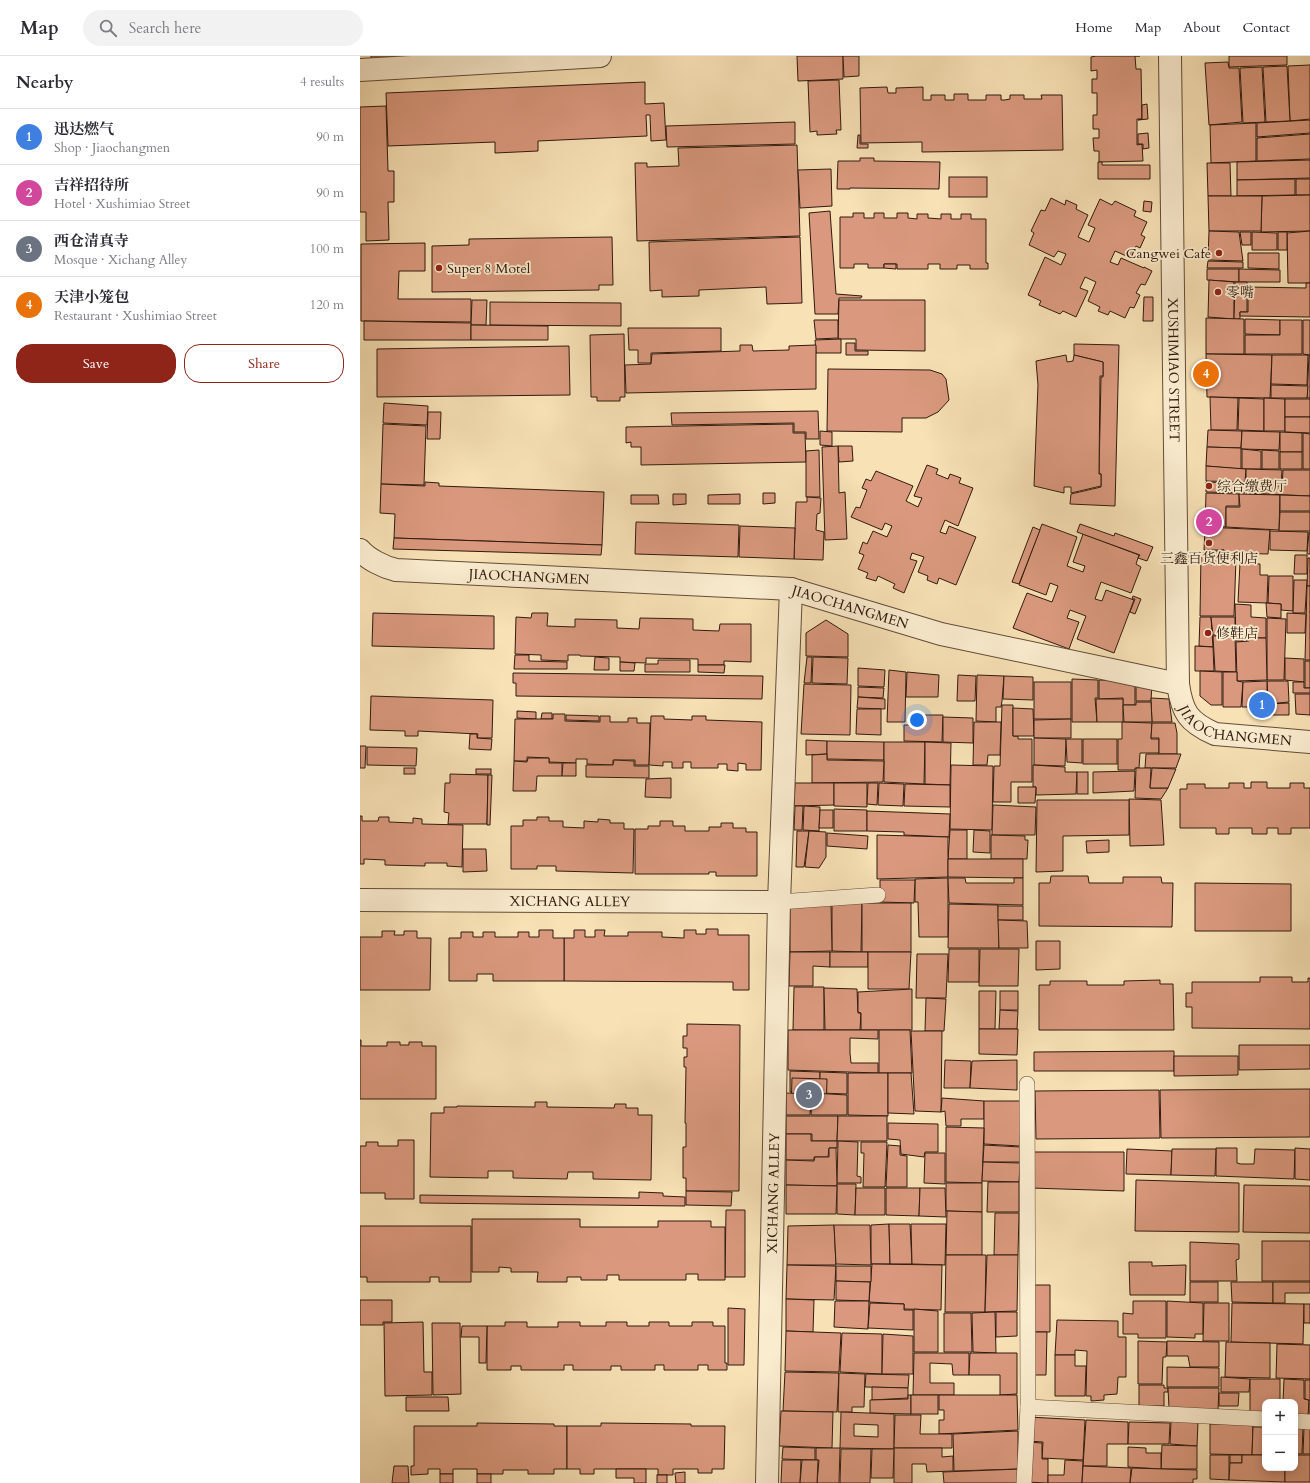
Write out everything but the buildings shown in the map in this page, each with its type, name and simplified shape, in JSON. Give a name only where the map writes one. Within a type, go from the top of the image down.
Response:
[{"type":"street","points":[[360,70],[600,56]]},
{"type":"street","name":"XUSHIMIAO STREET","points":[[1170,56],[1178,684]]},
{"type":"street","name":"JIAOCHANGMEN","points":[[360,550],[367,556],[396,570],[791,589],[941,634],[1178,684],[1180,698],[1185,713],[1192,721],[1202,728],[1215,734],[1310,742]]},
{"type":"street","name":"XICHANG ALLEY","points":[[767,1483],[779,902],[791,589]]},
{"type":"street","name":"XICHANG ALLEY","points":[[360,900],[779,902]]},
{"type":"lane","points":[[779,902],[878,895]]},
{"type":"lane","points":[[1024,1483],[1028,1407],[1026,1084]]},
{"type":"lane","points":[[1028,1407],[1262,1419]]},
{"type":"lane","points":[[1298,1421],[1310,1422]]},
{"type":"place","name":"Cangwei Cafe","points":[[1219,253]]},
{"type":"place","name":"Super 8 Motel","points":[[439,268]]},
{"type":"place","name":"零嘴","points":[[1218,292]]},
{"type":"place","name":"天津小笼包","points":[[1206,374]]},
{"type":"place","name":"综合缴费厅","points":[[1209,486]]},
{"type":"place","name":"吉祥招待所","points":[[1209,522]]},
{"type":"place","name":"三鑫百货便利店","points":[[1209,543]]},
{"type":"place","name":"修鞋店","points":[[1208,633]]},
{"type":"place","name":"迅达燃气","points":[[1262,705]]},
{"type":"place","name":"西仓清真寺","points":[[809,1095]]}]
